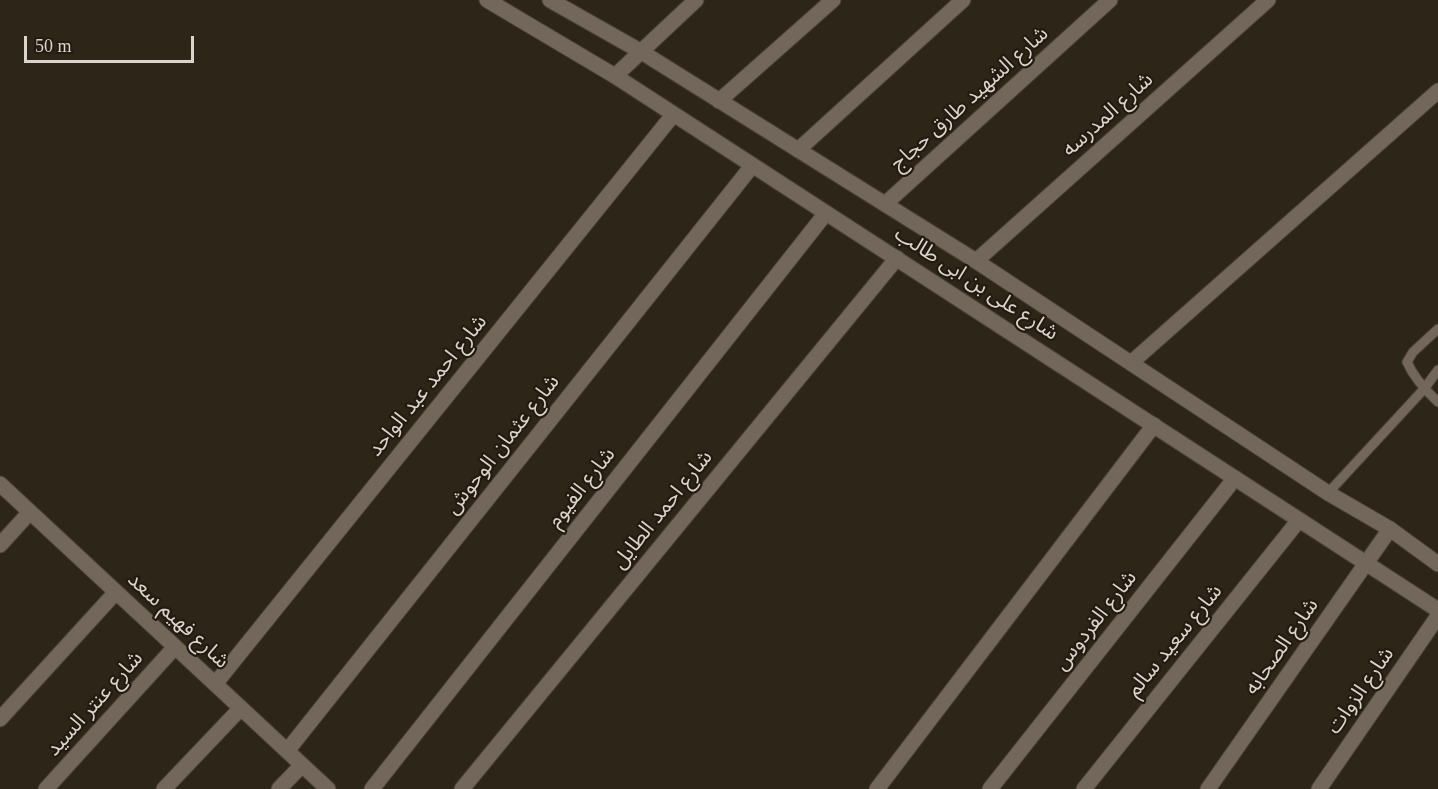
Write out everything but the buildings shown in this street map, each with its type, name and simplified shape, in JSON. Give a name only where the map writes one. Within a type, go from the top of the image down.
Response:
[{"type":"street","name":"شارع على بن ابى طالب","points":[[487,0],[615,76],[1438,610]]},
{"type":"street","name":"شارع على بن ابى طالب","points":[[550,0],[639,51],[976,261],[1328,493],[1390,530],[1438,564]]},
{"type":"street","points":[[615,76],[639,51],[696,0]]},
{"type":"street","points":[[719,101],[833,0]]},
{"type":"street","points":[[798,150],[963,0]]},
{"type":"street","name":"شارع الشهيد طارق حجاج","points":[[885,204],[1110,0]]},
{"type":"street","name":"شارع المدرسه","points":[[976,261],[1268,0]]},
{"type":"street","points":[[1132,363],[1438,92]]},
{"type":"street","name":"شارع احمد عبد الواحد","points":[[215,684],[673,115]]},
{"type":"street","name":"شارع عثمان الوحوش","points":[[287,751],[752,166]]},
{"type":"street","name":"شارع الفيوم","points":[[372,789],[826,213]]},
{"type":"street","name":"شارع احمد الطايل","points":[[462,789],[897,258]]},
{"type":"street","points":[[877,789],[1154,425]]},
{"type":"street","name":"شارع الفردوس","points":[[990,789],[1235,478]]},
{"type":"street","name":"شارع فهيم سعد","points":[[0,484],[328,789]]},
{"type":"street","points":[[0,545],[30,512]]},
{"type":"street","name":"شارع سعيد سالم","points":[[1084,789],[1299,520]]},
{"type":"street","name":"شارع الصحابه","points":[[1208,789],[1390,530]]},
{"type":"street","points":[[0,719],[116,592]]},
{"type":"street","name":"شارع الزوات","points":[[1319,789],[1438,616]]},
{"type":"street","name":"شارع عنتر السيد","points":[[46,789],[175,647]]},
{"type":"street","points":[[164,789],[241,708]]},
{"type":"street","points":[[279,789],[302,765]]},
{"type":"lane","points":[[1438,329],[1413,352],[1407,362],[1424,389],[1438,402]]},
{"type":"lane","points":[[1328,493],[1424,389],[1438,370]]}]
